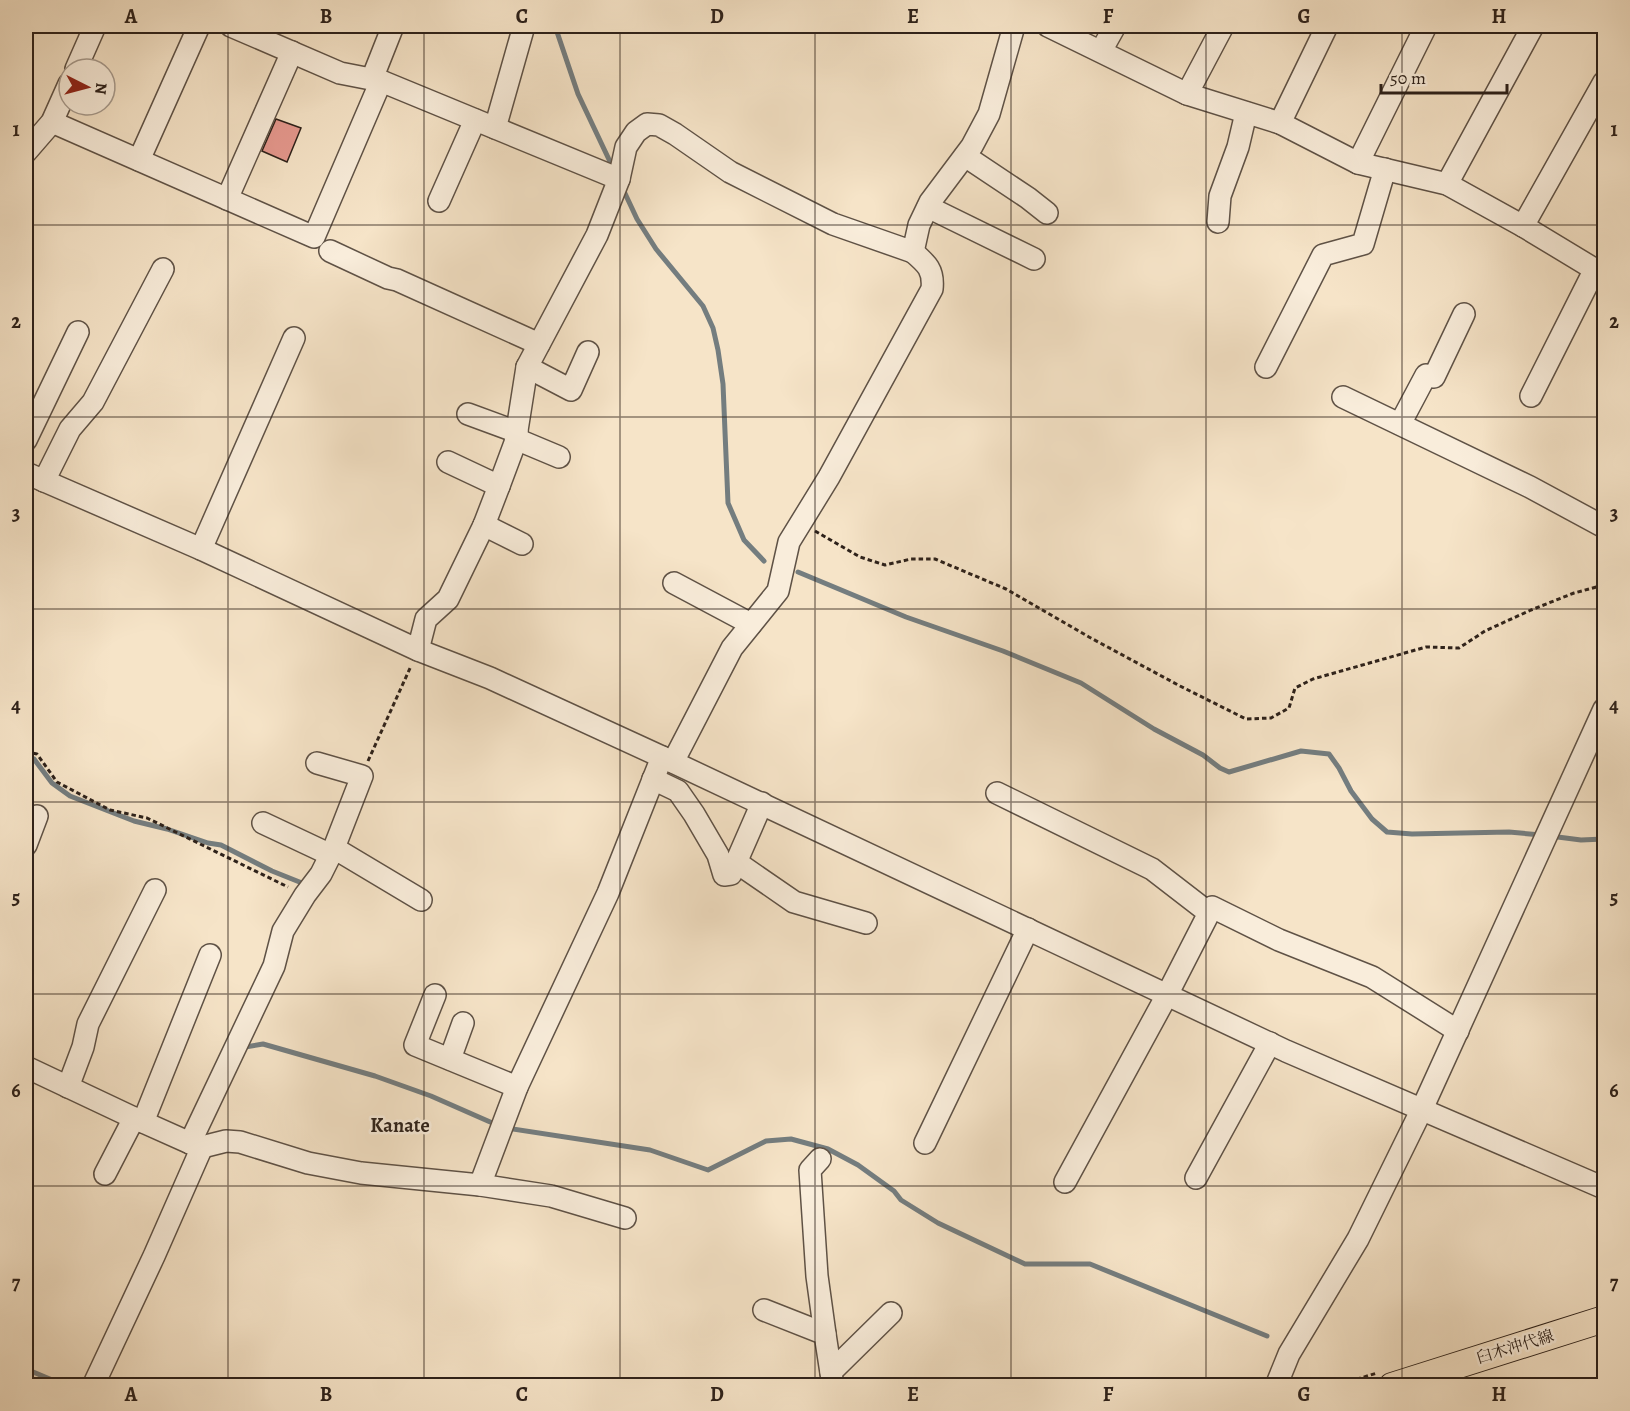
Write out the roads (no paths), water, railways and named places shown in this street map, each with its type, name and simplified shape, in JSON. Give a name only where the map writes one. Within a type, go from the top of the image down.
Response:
[{"type":"main road","name":"臼木沖代線","points":[[1392,1386],[1605,1319]]},
{"type":"street","points":[[81,57],[95,26]]},
{"type":"street","points":[[139,160],[199,26]]},
{"type":"street","points":[[231,26],[340,73],[377,80],[619,179]]},
{"type":"street","points":[[495,128],[524,26]]},
{"type":"street","points":[[913,252],[919,225],[928,207],[972,146],[989,114],[1014,26]]},
{"type":"street","points":[[1048,26],[1187,94],[1280,123],[1358,163],[1447,184],[1601,271],[1531,396]]},
{"type":"street","points":[[1101,51],[1114,26]]},
{"type":"street","points":[[1187,94],[1223,26]]},
{"type":"street","points":[[1280,123],[1328,26]]},
{"type":"street","points":[[1358,163],[1426,26]]},
{"type":"street","points":[[1447,184],[1533,26]]},
{"type":"street","points":[[52,122],[314,237],[377,80],[387,27]]},
{"type":"street","points":[[226,199],[292,52]]},
{"type":"street","points":[[1523,226],[1605,82]]},
{"type":"street","points":[[26,152],[52,122],[57,111]]},
{"type":"street","points":[[1218,222],[1221,196],[1238,147],[1246,113]]},
{"type":"street","points":[[439,201],[475,120]]},
{"type":"street","points":[[418,650],[426,619],[447,599],[484,525],[517,435],[527,367],[597,235],[619,179],[626,147],[636,132],[647,124],[659,125],[730,172],[833,224],[913,252],[925,262],[933,276],[932,289],[830,477],[789,542],[778,591],[732,648],[653,779],[608,892],[517,1087],[480,1185]]},
{"type":"street","points":[[965,156],[1047,213]]},
{"type":"street","points":[[1266,367],[1323,255],[1363,244],[1385,170]]},
{"type":"street","points":[[928,207],[1034,258]]},
{"type":"street","points":[[330,251],[539,344]]},
{"type":"street","points":[[163,269],[93,402],[35,477],[201,549],[418,650],[490,678],[667,759],[1270,1043],[1604,1188]]},
{"type":"street","points":[[1400,424],[1426,375],[1434,377],[1464,314]]},
{"type":"street","points":[[26,440],[78,332]]},
{"type":"street","points":[[201,549],[294,338]]},
{"type":"street","points":[[527,367],[571,390],[588,352]]},
{"type":"street","points":[[1343,397],[1530,487],[1605,527]]},
{"type":"street","points":[[468,414],[517,435],[559,457]]},
{"type":"street","points":[[448,462],[500,486]]},
{"type":"street","points":[[484,525],[522,544]]},
{"type":"street","points":[[674,584],[751,624]]},
{"type":"street","points":[[1276,1386],[1289,1354],[1358,1239],[1422,1108],[1605,709]]},
{"type":"street","points":[[93,1386],[154,1256],[196,1145],[274,966],[282,931],[321,874],[362,776],[317,763]]},
{"type":"street","points":[[653,779],[678,791],[718,855],[724,875],[731,874],[762,803]]},
{"type":"street","points":[[997,793],[1152,869],[1209,913]]},
{"type":"street","points":[[26,845],[37,816]]},
{"type":"street","points":[[262,822],[332,851],[421,900]]},
{"type":"street","points":[[736,862],[794,902],[866,922]]},
{"type":"street","points":[[68,1087],[83,1047],[88,1024],[155,890]]},
{"type":"street","points":[[1065,1182],[1212,907],[1279,940],[1372,977],[1458,1031]]},
{"type":"street","points":[[925,1143],[1028,929]]},
{"type":"street","points":[[105,1174],[138,1120],[210,955]]},
{"type":"street","points":[[435,995],[415,1045],[517,1087]]},
{"type":"street","points":[[450,1059],[463,1023]]},
{"type":"street","points":[[1196,1178],[1270,1043]]},
{"type":"street","points":[[26,1067],[196,1145],[226,1141],[240,1142],[308,1163],[361,1173],[480,1185],[552,1196],[625,1218]]},
{"type":"street","points":[[820,1159],[810,1170],[817,1276],[832,1379]]},
{"type":"street","points":[[764,1310],[825,1334]]},
{"type":"street","points":[[832,1379],[891,1312]]},
{"type":"waterway","points":[[555,26],[578,94],[613,168]]},
{"type":"waterway","points":[[622,187],[637,219],[656,249],[703,306],[713,328],[723,384],[728,503],[744,540],[764,561]]},
{"type":"waterway","points":[[798,572],[906,617],[1003,651],[1081,683],[1154,729],[1203,755],[1229,772],[1301,751],[1329,754],[1351,791],[1372,819],[1387,832],[1412,834],[1509,832],[1541,835]]},
{"type":"waterway","points":[[26,757],[34,759],[52,783],[70,796],[134,821],[221,845],[272,871],[302,883],[304,886]]},
{"type":"waterway","points":[[1550,836],[1581,840],[1604,839]]},
{"type":"waterway","points":[[246,1044],[245,1047],[263,1044],[375,1076],[431,1096],[497,1125]]},
{"type":"waterway","points":[[506,1128],[650,1150],[708,1170],[766,1141],[791,1139],[828,1149],[858,1165],[894,1191],[901,1200],[938,1223],[1025,1264],[1090,1264],[1267,1336]]},
{"type":"waterway","points":[[26,1369],[62,1386]]},
{"type":"district","name":"Kanate","points":[[400,1125]]}]
